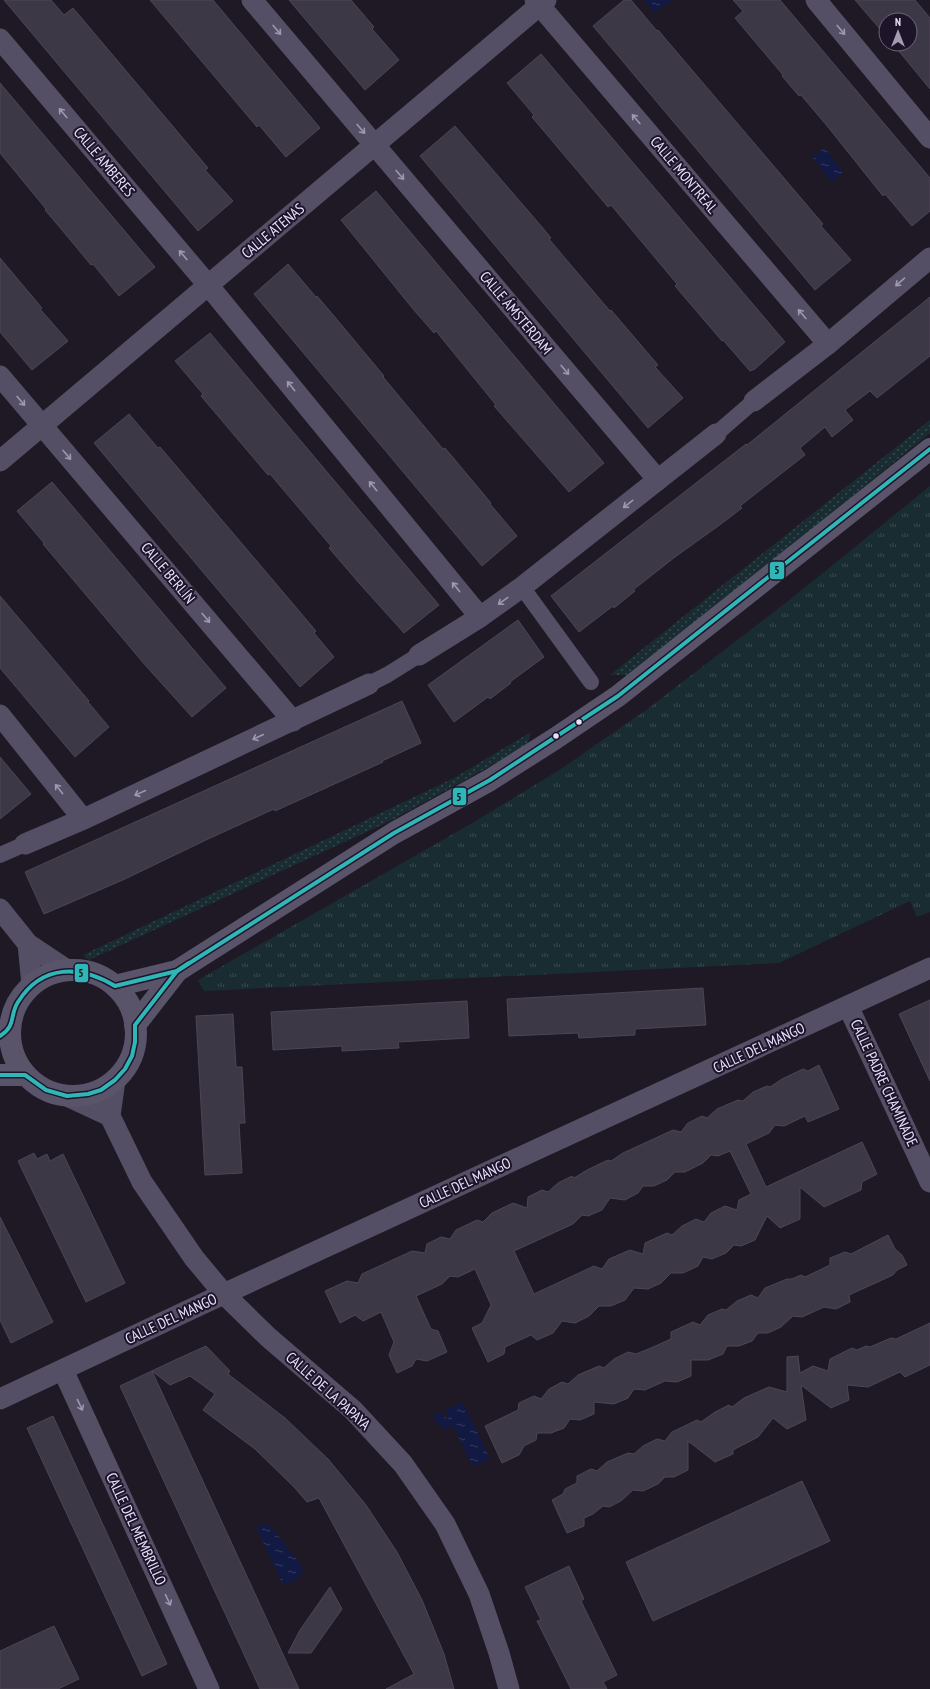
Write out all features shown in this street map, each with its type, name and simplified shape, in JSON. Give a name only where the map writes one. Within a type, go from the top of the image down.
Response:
[{"type":"main road","points":[[115,986],[177,971],[394,833],[490,780],[618,696],[930,448]]},
{"type":"main road","points":[[67,970],[84,971],[104,978],[115,986],[124,996],[130,1009],[135,1026],[136,1042],[132,1056],[125,1069],[115,1080],[101,1090],[88,1094],[67,1096],[46,1090],[25,1075],[17,1061],[12,1044],[5,1032],[18,1002],[32,985],[48,975],[67,970]]},
{"type":"main road","points":[[135,1026],[177,971]]},
{"type":"main road","points":[[0,1075],[25,1075]]},
{"type":"street","points":[[252,0],[375,145]]},
{"type":"street","points":[[816,0],[930,138]]},
{"type":"street","name":"CALLE ATENAS","points":[[0,461],[375,145],[540,2]]},
{"type":"street","name":"CALLE MONTREAL","points":[[540,2],[828,344]]},
{"type":"street","name":"CALLE AMBERES","points":[[0,39],[208,285]]},
{"type":"street","name":"CALLE ÁMSTERDAM","points":[[375,145],[658,480]]},
{"type":"street","points":[[0,855],[83,819],[369,684],[387,675],[480,617],[522,587],[716,434],[749,405],[828,344],[930,258]]},
{"type":"street","points":[[208,285],[480,617]]},
{"type":"street","name":"CALLE BERLÍN","points":[[0,376],[293,721]]},
{"type":"street","points":[[522,587],[591,682]]},
{"type":"street","points":[[0,715],[83,819]]},
{"type":"street","points":[[0,908],[28,944],[67,970]]},
{"type":"street","points":[[28,944],[32,985]]},
{"type":"street","name":"CALLE DEL MANGO","points":[[0,1399],[930,968]]},
{"type":"street","name":"CALLE PADRE CHAMINADE","points":[[848,1006],[930,1182]]},
{"type":"street","points":[[67,1096],[110,1116],[115,1080]]},
{"type":"street","name":"CALLE DE LA PAPAYA","points":[[110,1116],[142,1182],[194,1258],[224,1294],[268,1337],[353,1410],[403,1464],[445,1524],[479,1594],[499,1653],[509,1689]]},
{"type":"street","name":"CALLE DEL MEMBRILLO","points":[[63,1370],[202,1687]]},
{"type":"green space","points":[[930,420],[930,433],[747,582],[627,675],[610,675]]},
{"type":"green space","points":[[930,486],[930,912],[917,917],[910,901],[779,963],[204,991],[198,980],[474,822],[561,769],[646,710],[792,598]]},
{"type":"green space","points":[[531,732],[527,746],[390,821],[89,960],[83,955],[454,778]]},
{"type":"water","points":[[672,0],[654,13],[645,1]]},
{"type":"water","points":[[825,148],[843,172],[832,183],[812,156]]},
{"type":"water","points":[[463,1402],[490,1459],[473,1467],[453,1426],[444,1430],[432,1416],[441,1412],[447,1419],[449,1418],[445,1410]]},
{"type":"water","points":[[264,1524],[270,1526],[300,1563],[303,1571],[299,1578],[283,1585],[256,1527]]},
{"type":"building","points":[[4,0],[51,0],[64,15],[73,8],[208,168],[205,170],[233,201],[198,231]]},
{"type":"building","points":[[150,0],[213,0],[320,128],[286,157],[259,125],[257,127]]},
{"type":"building","points":[[289,0],[351,0],[374,27],[372,29],[399,60],[365,90]]},
{"type":"building","points":[[624,0],[631,0],[657,31],[658,30],[823,224],[821,226],[851,260],[815,290],[593,26]]},
{"type":"building","points":[[733,0],[780,0],[930,178],[930,211],[912,226],[885,194],[883,196],[828,127],[801,95],[799,96],[735,18],[743,11]]},
{"type":"building","points":[[855,0],[915,0],[930,18],[930,89],[900,52],[918,52],[918,12],[878,12],[878,27]]},
{"type":"building","points":[[541,54],[785,342],[755,369],[750,371],[723,340],[722,341],[675,286],[677,284],[611,205],[608,207],[532,117],[534,115],[507,83]]},
{"type":"building","points":[[0,83],[155,267],[119,296],[45,210],[46,209],[0,153]]},
{"type":"building","points":[[455,126],[542,227],[551,238],[549,239],[570,264],[658,365],[655,367],[683,398],[648,428],[420,156]]},
{"type":"building","points":[[376,191],[604,463],[569,492],[494,406],[496,405],[436,331],[434,333],[413,309],[341,220]]},
{"type":"building","points":[[0,258],[42,308],[40,309],[68,341],[32,370],[0,332]]},
{"type":"building","points":[[288,264],[334,316],[384,376],[383,377],[443,449],[445,448],[517,536],[482,566],[254,294]]},
{"type":"building","points":[[930,297],[930,356],[877,398],[870,391],[845,410],[853,420],[832,437],[825,427],[800,448],[805,455],[740,506],[742,508],[675,557],[633,590],[635,591],[614,608],[613,606],[579,632],[551,596],[746,444],[747,445]]},
{"type":"building","points":[[210,333],[439,605],[404,633],[329,548],[331,546],[201,396],[203,394],[175,361]]},
{"type":"building","points":[[129,414],[158,448],[160,447],[316,631],[314,633],[334,657],[300,687],[94,443]]},
{"type":"building","points":[[52,482],[226,688],[192,717],[146,666],[17,511]]},
{"type":"building","points":[[0,596],[89,701],[88,702],[109,727],[75,757],[0,668]]},
{"type":"building","points":[[518,620],[544,657],[490,699],[488,697],[454,722],[428,685]]},
{"type":"building","points":[[402,701],[421,743],[275,811],[274,809],[125,879],[44,914],[25,872]]},
{"type":"building","points":[[0,757],[31,794],[0,819]]},
{"type":"building","points":[[703,988],[706,1025],[635,1029],[635,1035],[579,1038],[578,1033],[509,1036],[507,999]]},
{"type":"building","points":[[930,1000],[930,1081],[899,1014]]},
{"type":"building","points":[[467,1001],[469,1038],[398,1042],[399,1048],[342,1051],[342,1046],[273,1050],[271,1012]]},
{"type":"building","points":[[233,1014],[236,1067],[242,1067],[245,1123],[239,1123],[242,1173],[205,1175],[196,1016]]},
{"type":"building","points":[[819,1065],[839,1109],[808,1122],[805,1116],[784,1126],[775,1125],[769,1133],[746,1144],[766,1187],[862,1142],[877,1174],[862,1182],[861,1190],[824,1207],[800,1187],[800,1219],[780,1228],[767,1216],[755,1240],[741,1246],[734,1245],[726,1253],[712,1259],[703,1257],[698,1266],[683,1273],[671,1273],[661,1283],[648,1289],[634,1288],[625,1300],[611,1306],[599,1306],[589,1316],[575,1323],[562,1321],[553,1333],[537,1340],[531,1335],[505,1347],[504,1354],[488,1362],[472,1328],[482,1323],[491,1305],[475,1269],[458,1277],[450,1276],[442,1284],[416,1296],[431,1329],[438,1331],[447,1352],[427,1361],[416,1359],[412,1366],[397,1373],[389,1355],[394,1342],[381,1312],[363,1321],[355,1315],[340,1323],[325,1291],[347,1281],[358,1283],[362,1274],[412,1251],[425,1253],[427,1244],[441,1237],[450,1239],[456,1230],[477,1220],[483,1222],[492,1213],[513,1203],[527,1208],[528,1197],[542,1190],[548,1192],[558,1183],[572,1176],[574,1178],[587,1170],[608,1160],[611,1161],[623,1153],[673,1130],[681,1132],[688,1123],[702,1116],[707,1118],[717,1109],[738,1100],[743,1101],[753,1092],[767,1086],[770,1087],[782,1079],[803,1069],[808,1071]],"holes":[[[730,1151],[751,1194],[739,1200],[737,1210],[725,1206],[711,1213],[704,1222],[696,1219],[682,1226],[672,1235],[667,1233],[645,1243],[643,1254],[630,1250],[609,1259],[602,1269],[594,1266],[534,1294],[514,1251],[573,1224],[582,1215],[588,1216],[602,1210],[610,1198],[625,1200],[638,1193],[643,1186],[654,1186],[667,1180],[675,1172],[685,1172],[703,1163],[711,1155],[718,1156]]]},
{"type":"building","points":[[34,1153],[37,1159],[47,1154],[50,1161],[63,1154],[125,1283],[86,1302],[18,1161]]},
{"type":"building","points":[[0,1217],[53,1322],[11,1343],[0,1320]]},
{"type":"building","points":[[888,1235],[895,1249],[902,1255],[907,1265],[897,1270],[893,1275],[849,1295],[850,1302],[836,1309],[824,1307],[802,1317],[793,1316],[781,1327],[768,1333],[758,1333],[752,1341],[739,1346],[727,1346],[723,1354],[708,1360],[691,1360],[691,1376],[677,1382],[665,1381],[645,1390],[634,1389],[628,1398],[614,1404],[594,1402],[594,1414],[580,1420],[570,1419],[564,1428],[551,1433],[537,1433],[536,1440],[524,1446],[519,1455],[502,1463],[485,1426],[518,1410],[519,1403],[534,1396],[541,1399],[549,1389],[562,1382],[568,1384],[578,1375],[599,1366],[604,1368],[614,1359],[628,1352],[636,1354],[671,1339],[671,1332],[693,1322],[700,1325],[708,1315],[722,1309],[726,1310],[737,1301],[751,1295],[758,1298],[765,1288],[801,1275],[805,1277],[830,1265],[830,1258],[845,1252],[851,1254]]},
{"type":"building","points":[[930,1323],[930,1365],[905,1377],[900,1372],[868,1387],[847,1385],[849,1400],[831,1408],[801,1385],[806,1420],[787,1429],[773,1418],[758,1437],[733,1450],[733,1454],[715,1462],[688,1441],[688,1470],[674,1477],[665,1477],[658,1484],[643,1491],[633,1490],[621,1501],[609,1507],[603,1506],[593,1514],[584,1518],[584,1526],[567,1533],[552,1500],[563,1494],[565,1489],[577,1483],[577,1476],[591,1469],[597,1471],[607,1462],[628,1453],[634,1454],[643,1446],[657,1439],[665,1441],[672,1432],[697,1420],[701,1422],[715,1412],[729,1405],[732,1407],[744,1398],[769,1387],[787,1392],[787,1357],[798,1356],[800,1373],[813,1366],[828,1371],[830,1359],[852,1348],[857,1350],[866,1346],[870,1347],[891,1338],[896,1339]]},
{"type":"building","points":[[206,1346],[230,1371],[228,1374],[285,1418],[328,1459],[366,1505],[397,1552],[422,1600],[444,1654],[454,1689],[386,1689],[414,1674],[319,1498],[307,1502],[294,1487],[255,1449],[203,1410],[215,1394],[190,1376],[170,1385],[152,1371],[299,1689],[260,1689],[120,1386],[175,1360]]},
{"type":"building","points":[[53,1416],[167,1664],[142,1676],[27,1428]]},
{"type":"building","points":[[802,1481],[830,1541],[653,1621],[626,1562]]},
{"type":"building","points":[[569,1566],[584,1599],[581,1601],[617,1675],[603,1682],[607,1689],[571,1689],[537,1621],[541,1620],[525,1587]]},
{"type":"building","points":[[330,1587],[342,1609],[311,1653],[288,1653],[300,1630]]},
{"type":"building","points":[[54,1626],[79,1679],[58,1689],[0,1689],[0,1651]]},
{"type":"transit line","name":"5","points":[[0,1075],[25,1075],[46,1090],[67,1096],[88,1094],[101,1090],[115,1080],[125,1069],[132,1056],[135,1042],[135,1025],[177,971],[394,833],[490,780],[618,696],[930,449]]},
{"type":"transit line","name":"5","points":[[0,1036],[9,1028],[18,1002],[38,981],[50,975],[62,972],[88,974],[115,986],[177,971],[189,963]]}]
